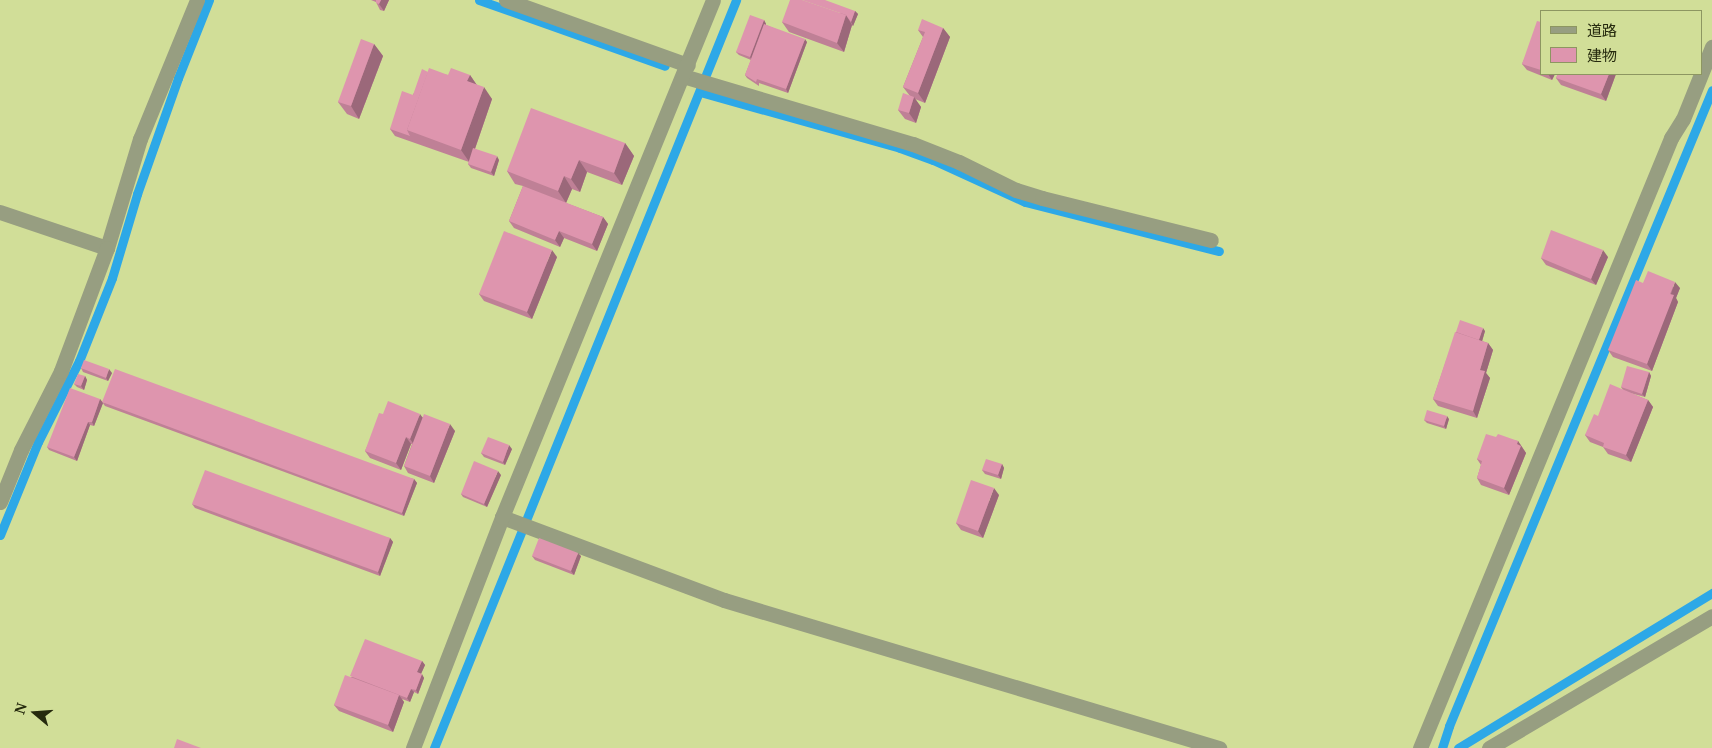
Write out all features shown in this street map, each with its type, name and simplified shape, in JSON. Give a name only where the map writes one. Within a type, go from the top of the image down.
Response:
[{"type":"street","points":[[0,502],[21,450],[61,371],[107,248],[140,139],[197,0]]},
{"type":"street","points":[[506,0],[711,85],[914,144],[959,162],[1016,190],[1212,240]]},
{"type":"street","points":[[413,748],[688,74],[713,0]]},
{"type":"street","points":[[1702,72],[1712,47]]},
{"type":"street","points":[[1420,748],[1671,138],[1683,119],[1701,75]]},
{"type":"street","points":[[0,212],[107,248]]},
{"type":"street","points":[[507,518],[724,600],[1219,748]]},
{"type":"street","points":[[1489,748],[1712,616]]},
{"type":"building","points":[[790,0],[802,0],[846,15],[837,43],[782,22]]},
{"type":"building","points":[[802,0],[825,0],[855,11],[851,22],[846,15]]},
{"type":"building","points":[[750,15],[764,20],[750,57],[736,52]]},
{"type":"building","points":[[922,19],[943,28],[918,93],[903,87],[925,32],[918,30]]},
{"type":"building","points":[[1537,21],[1540,22],[1540,70],[1522,64]]},
{"type":"building","points":[[764,24],[805,39],[786,89],[757,79],[756,82],[745,75]]},
{"type":"building","points":[[361,39],[374,44],[351,106],[338,102]]},
{"type":"building","points":[[429,68],[448,75],[451,68],[470,75],[467,81],[484,87],[461,150],[407,130]]},
{"type":"building","points":[[422,69],[428,72],[407,130],[410,136],[390,129],[402,91],[413,95]]},
{"type":"building","points":[[1558,75],[1609,75],[1601,94],[1556,78]]},
{"type":"building","points":[[903,93],[914,97],[909,113],[898,110]]},
{"type":"building","points":[[531,108],[625,143],[614,173],[579,160],[571,179],[564,176],[558,191],[507,171]]},
{"type":"building","points":[[473,148],[497,156],[491,172],[468,164]]},
{"type":"building","points":[[523,186],[603,217],[592,244],[559,231],[555,240],[509,221]]},
{"type":"building","points":[[1551,230],[1603,250],[1591,279],[1541,258]]},
{"type":"building","points":[[504,231],[552,250],[527,312],[479,294]]},
{"type":"building","points":[[1648,271],[1675,282],[1670,294],[1674,295],[1647,364],[1608,350],[1636,280],[1643,283]]},
{"type":"building","points":[[1460,320],[1483,328],[1479,340],[1456,332]]},
{"type":"building","points":[[1455,332],[1488,343],[1480,370],[1485,371],[1473,411],[1433,399]]},
{"type":"building","points":[[84,360],[109,369],[106,378],[81,368]]},
{"type":"building","points":[[1627,366],[1649,372],[1642,394],[1621,387]]},
{"type":"building","points":[[115,369],[414,479],[402,513],[102,402]]},
{"type":"building","points":[[78,374],[85,376],[81,386],[74,384]]},
{"type":"building","points":[[1610,384],[1648,400],[1626,455],[1603,447],[1604,443],[1585,435],[1594,414],[1598,416]]},
{"type":"building","points":[[70,388],[100,399],[92,422],[88,422],[74,457],[47,447]]},
{"type":"building","points":[[388,401],[420,414],[410,439],[406,437],[396,463],[365,451],[379,413],[383,414]]},
{"type":"building","points":[[1427,410],[1447,416],[1444,426],[1424,420]]},
{"type":"building","points":[[424,414],[450,424],[430,476],[404,466]]},
{"type":"building","points":[[1486,434],[1496,437],[1498,434],[1518,441],[1517,444],[1521,446],[1504,488],[1477,478],[1482,461],[1477,459]]},
{"type":"building","points":[[488,437],[509,445],[503,462],[481,453]]},
{"type":"building","points":[[986,459],[1002,464],[998,475],[982,470]]},
{"type":"building","points":[[474,461],[498,471],[484,504],[461,494]]},
{"type":"building","points":[[205,470],[390,538],[378,572],[192,504]]},
{"type":"building","points":[[971,480],[994,488],[978,531],[956,523]]},
{"type":"building","points":[[539,538],[578,553],[571,571],[532,556]]},
{"type":"building","points":[[365,639],[422,661],[417,672],[422,674],[416,690],[411,689],[407,698],[350,676]]},
{"type":"building","points":[[345,675],[399,695],[388,725],[334,705]]},
{"type":"building","points":[[177,739],[201,748],[174,748]]},
{"type":"waterway","points":[[0,535],[38,442],[79,361],[112,278],[137,194],[178,78],[209,0]]},
{"type":"waterway","points":[[479,0],[665,66]]},
{"type":"waterway","points":[[434,748],[736,0]]},
{"type":"waterway","points":[[1442,748],[1449,726],[1712,90]]},
{"type":"waterway","points":[[700,92],[900,148],[933,160],[1025,202],[1219,251]]},
{"type":"waterway","points":[[1458,748],[1712,593]]}]
